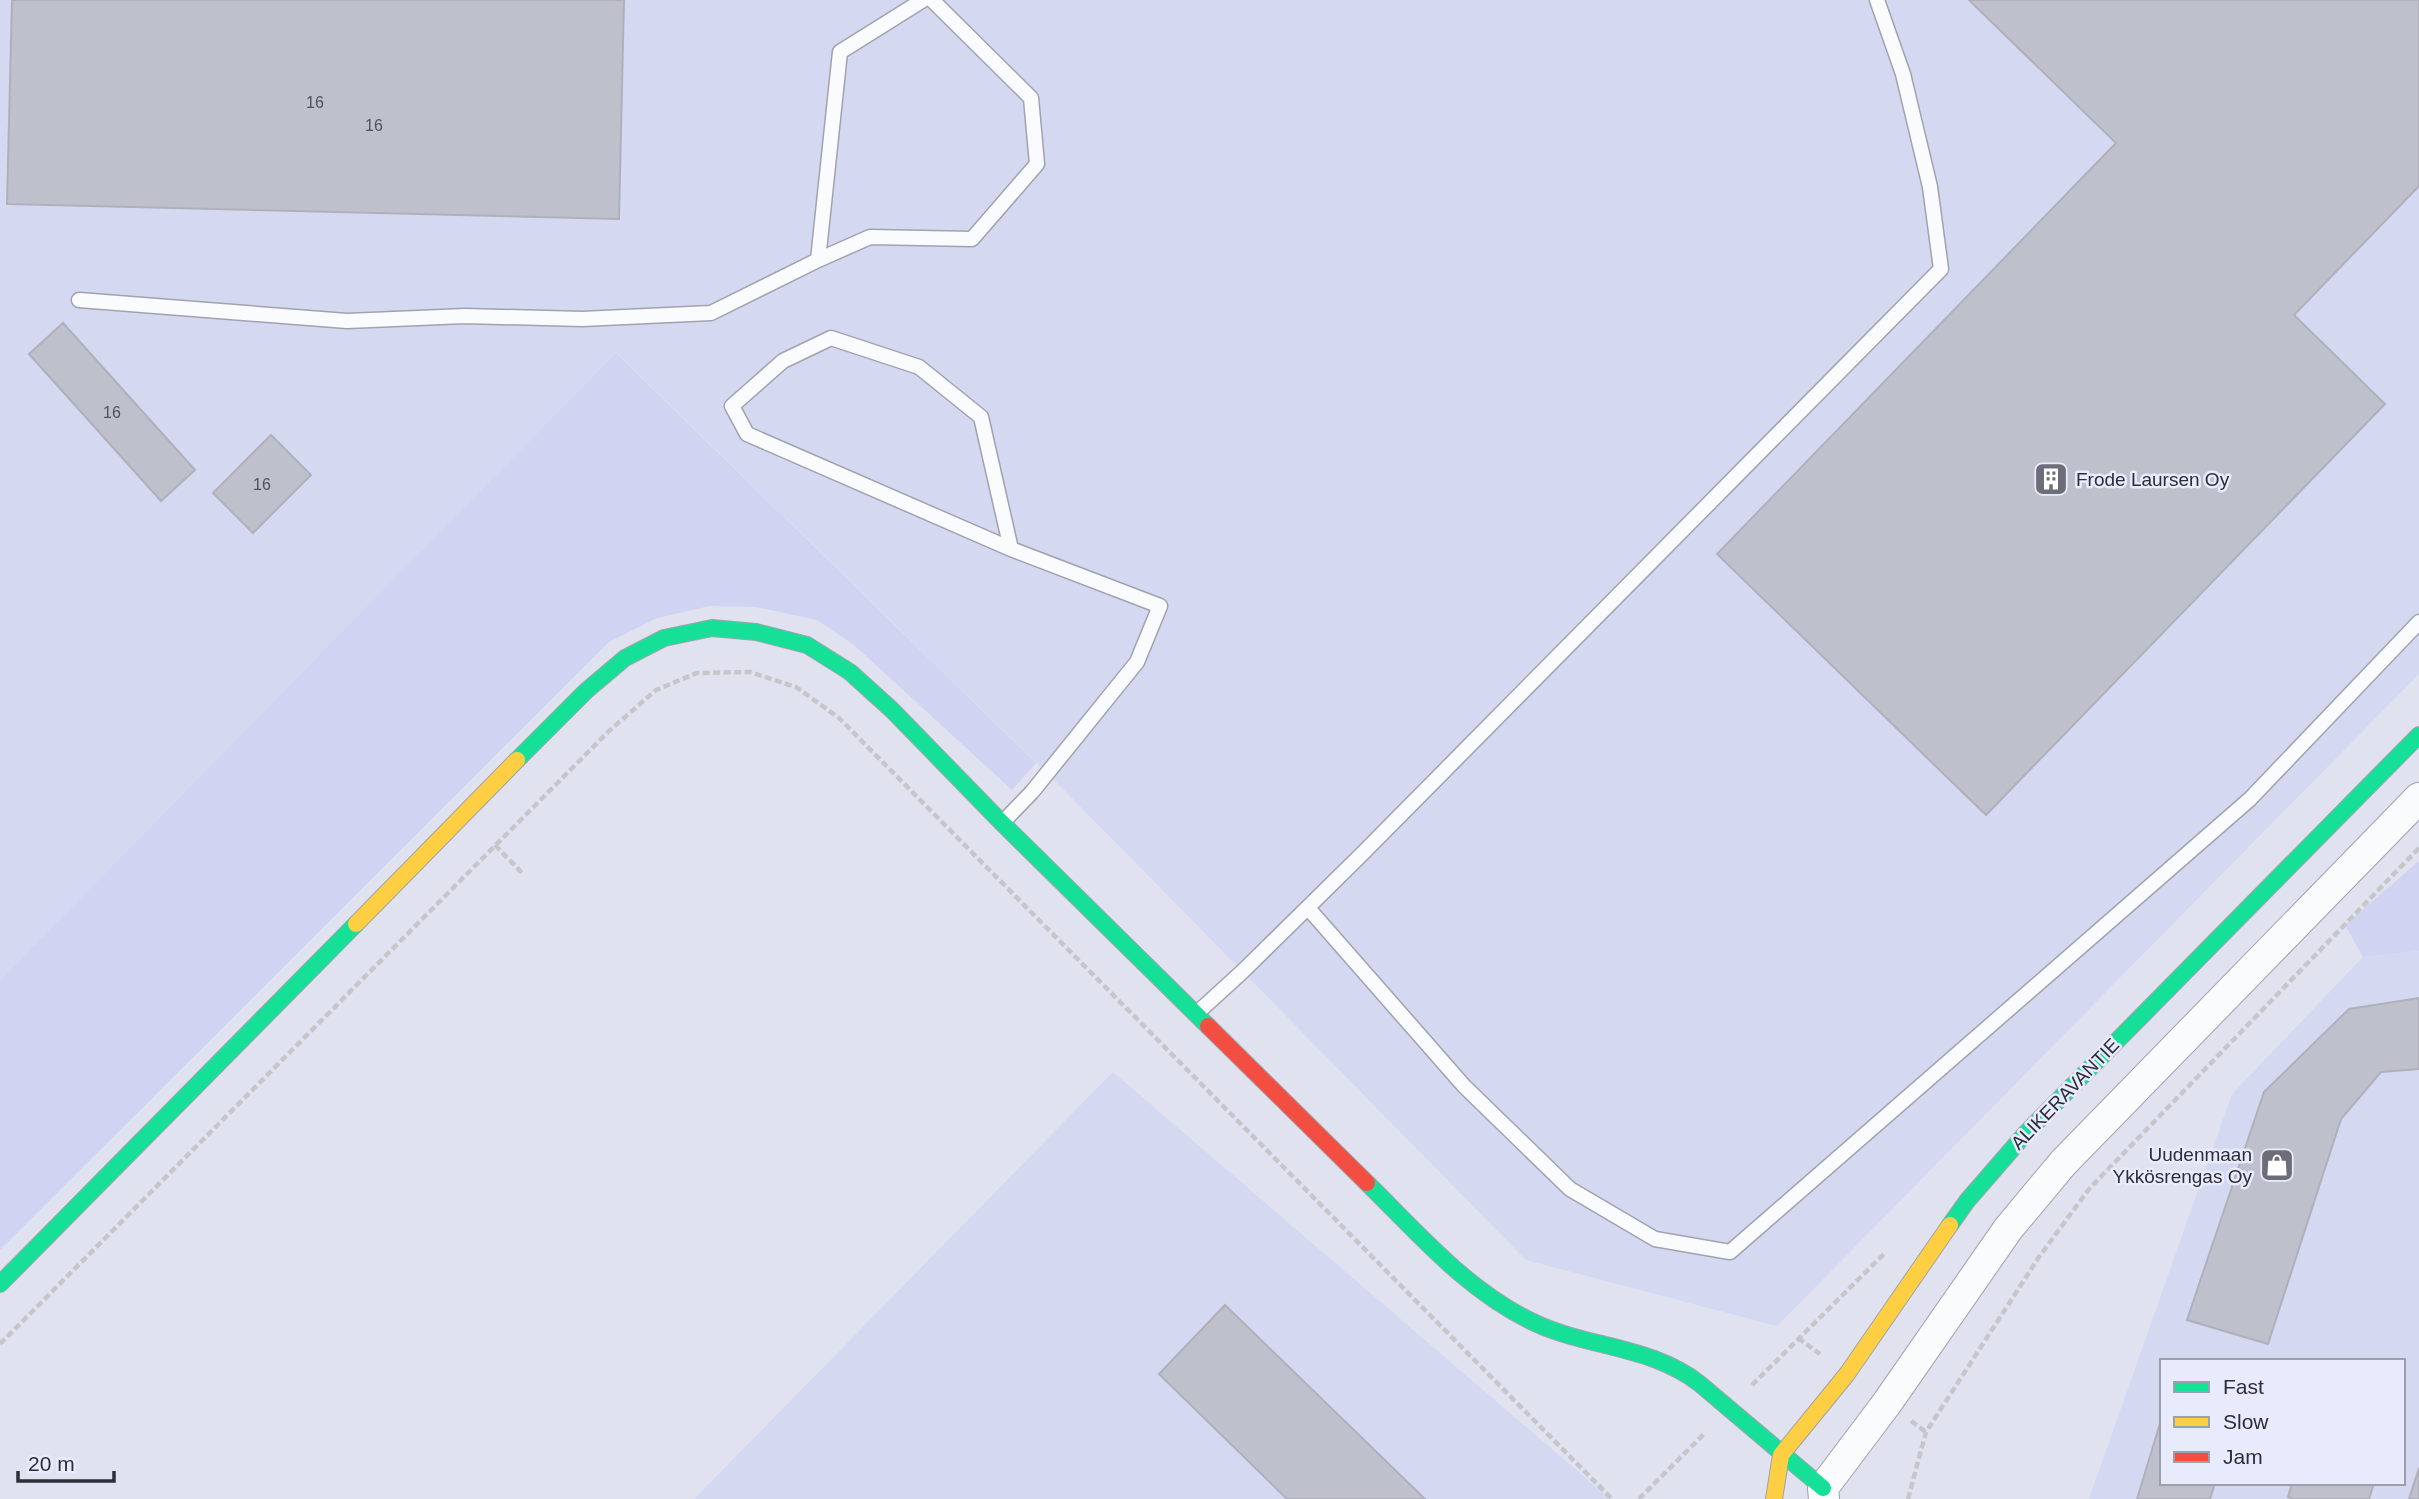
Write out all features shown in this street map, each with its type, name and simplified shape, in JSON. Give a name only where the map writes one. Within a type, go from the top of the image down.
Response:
[{"type":"street","points":[[0,1284],[586,691],[625,658],[664,638],[712,628],[756,632],[807,645],[850,672],[892,710],[1195,1014],[1443,1258],[1484,1294],[1535,1324],[1678,1368],[1781,1455],[1819,1493],[2008,1229],[2063,1163],[2419,798]]},
{"type":"street","name":"ALIKERAVANTIE","points":[[1781,1455],[1847,1374],[1967,1201],[2026,1133],[2419,735]]},
{"type":"street","points":[[1774,1499],[1781,1455]]},
{"type":"lane","points":[[818,260],[841,52],[923,0]]},
{"type":"lane","points":[[79,300],[347,321],[466,316],[582,319],[711,313],[870,237],[972,239],[1037,164],[1031,98],[932,0]]},
{"type":"lane","points":[[1195,1014],[1308,908],[1941,269],[1930,187],[1903,74],[1877,0]]},
{"type":"lane","points":[[1002,823],[1032,793],[1137,662],[1160,606],[1011,549],[747,434],[732,407],[783,361],[831,338],[919,367],[981,417],[1011,549]]},
{"type":"lane","points":[[1308,908],[1464,1086],[1570,1189],[1656,1239],[1730,1252],[2250,799],[2419,622]]},
{"type":"path","points":[[0,1344],[609,731],[656,690],[697,673],[750,672],[796,687],[839,718],[1612,1499]]},
{"type":"path","points":[[495,845],[522,873]]},
{"type":"path","points":[[1908,1499],[1926,1432],[2039,1256],[2090,1189],[2419,848]]},
{"type":"shaded area","points":[[0,0],[2419,0],[2419,674],[1777,1326],[1526,1260],[1062,788],[617,353],[0,980]]},
{"type":"shaded area","points":[[616,353],[1036,763],[1012,790],[854,645],[817,620],[756,607],[710,606],[657,618],[609,642],[0,1250],[0,980]]},
{"type":"shaded area","points":[[2419,861],[2419,951],[2363,957],[2345,925]]},
{"type":"shaded area","points":[[2419,951],[2419,1499],[2089,1499],[2232,1094],[2363,957]]},
{"type":"shaded area","points":[[1113,1072],[1610,1499],[694,1499]]},
{"type":"building","points":[[12,0],[624,0],[619,219],[7,204]]},
{"type":"building","name":"Frode Laursen Oy","points":[[1969,0],[2419,0],[2419,186],[2294,315],[2385,404],[1986,815],[1717,554],[2116,143]]},
{"type":"building","points":[[63,323],[195,470],[161,501],[29,354]]},
{"type":"building","points":[[271,435],[311,475],[253,533],[213,493]]},
{"type":"building","points":[[2419,998],[2419,1069],[2381,1072],[2341,1119],[2268,1344],[2187,1320],[2264,1092],[2349,1009]]},
{"type":"building","points":[[1225,1305],[1425,1499],[1287,1499],[1159,1374]]},
{"type":"building","points":[[2160,1424],[2160,1485],[2214,1485],[2210,1499],[2137,1499]]},
{"type":"building","points":[[2419,1468],[2419,1499],[2409,1499]]},
{"type":"building","points":[[2291,1485],[2373,1485],[2369,1499],[2288,1497]]},
{"type":"traffic: fast","points":[[517,760],[586,691],[625,658],[664,638],[712,628],[756,632],[807,645],[850,672],[892,710],[1002,823],[1208,1026]]},
{"type":"traffic: fast","points":[[1950,1225],[1967,1201],[2026,1133],[2419,735]]},
{"type":"traffic: fast","points":[[0,1284],[356,924]]},
{"type":"traffic: fast","points":[[1367,1183],[1425,1242],[1488,1295],[1535,1323],[1577,1338],[1641,1355],[1681,1371],[1823,1488]]},
{"type":"traffic: slow","points":[[356,924],[517,760]]},
{"type":"traffic: slow","points":[[1774,1499],[1781,1455],[1847,1374],[1950,1225]]},
{"type":"traffic: jam","points":[[1208,1026],[1367,1183]]},
{"type":"place","name":"Frode Laursen Oy","points":[[2051,479]]},
{"type":"place","name":"Uudenmaan Ykkösrengas Oy","points":[[2277,1165]]}]
